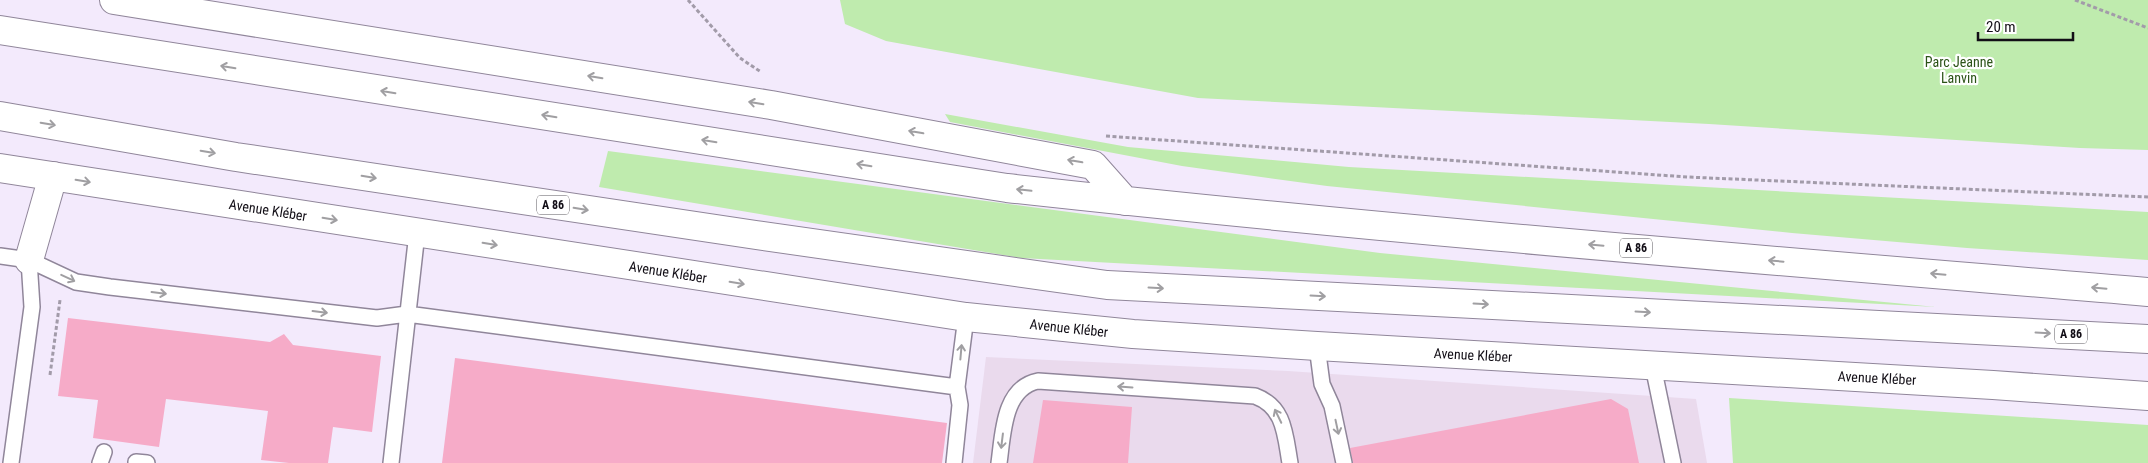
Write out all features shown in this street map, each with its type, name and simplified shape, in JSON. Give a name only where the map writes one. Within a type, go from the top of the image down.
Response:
[{"type":"main road","points":[[114,0],[771,105],[1094,165],[1125,201]]},
{"type":"main road","name":"A 86","points":[[0,30],[1007,188],[1125,201],[1677,252],[2148,292]]},
{"type":"main road","name":"A 86","points":[[0,116],[285,164],[756,236],[1107,285],[2148,338]]},
{"type":"main road","name":"Avenue Kléber","points":[[0,168],[966,317],[1133,334],[1653,366],[1992,384],[2148,396]]},
{"type":"main road","points":[[29,260],[53,176]]},
{"type":"lane","points":[[391,463],[417,233]]},
{"type":"lane","points":[[0,256],[29,260],[76,282],[110,287],[377,318],[407,314],[957,387]]},
{"type":"lane","points":[[11,463],[32,307],[29,260]]},
{"type":"lane","points":[[954,463],[960,405],[957,387],[966,317]]},
{"type":"lane","points":[[1317,346],[1322,384],[1332,406],[1344,463]]},
{"type":"lane","points":[[1653,366],[1673,463]]},
{"type":"lane","points":[[999,463],[1006,415],[1012,402],[1030,383],[1038,381],[1255,396],[1276,409],[1282,422],[1290,463]]},
{"type":"path","points":[[688,0],[740,58],[763,73]]},
{"type":"path","points":[[2075,0],[2148,28]]},
{"type":"path","points":[[1105,136],[1686,177],[2148,197]]},
{"type":"path","points":[[49,377],[61,290]]},
{"type":"shaded area","points":[[986,357],[1288,371],[1696,399],[1707,463],[973,463]]},
{"type":"green space","name":"Parc Jeanne Lanvin","points":[[840,0],[2148,0],[2148,150],[2080,148],[1709,124],[1198,98],[886,41],[845,24]]},
{"type":"green space","points":[[945,114],[1128,147],[1349,167],[2148,212],[2148,260],[1967,248],[1792,233],[1327,186],[1182,166],[950,122]]},
{"type":"green space","points":[[608,151],[1380,253],[1936,307],[1021,258],[599,187]]},
{"type":"green space","points":[[1729,398],[2148,425],[2148,463],[1733,463]]},
{"type":"building","points":[[68,318],[270,342],[284,334],[293,345],[381,356],[372,432],[333,427],[328,463],[289,463],[261,460],[268,411],[166,399],[159,447],[93,438],[98,400],[58,396]]},
{"type":"building","points":[[455,358],[947,423],[942,463],[442,463]]},
{"type":"building","points":[[1611,399],[1628,409],[1639,463],[1353,463],[1350,448]]},
{"type":"building","points":[[1043,400],[1132,407],[1128,463],[1033,463]]}]
